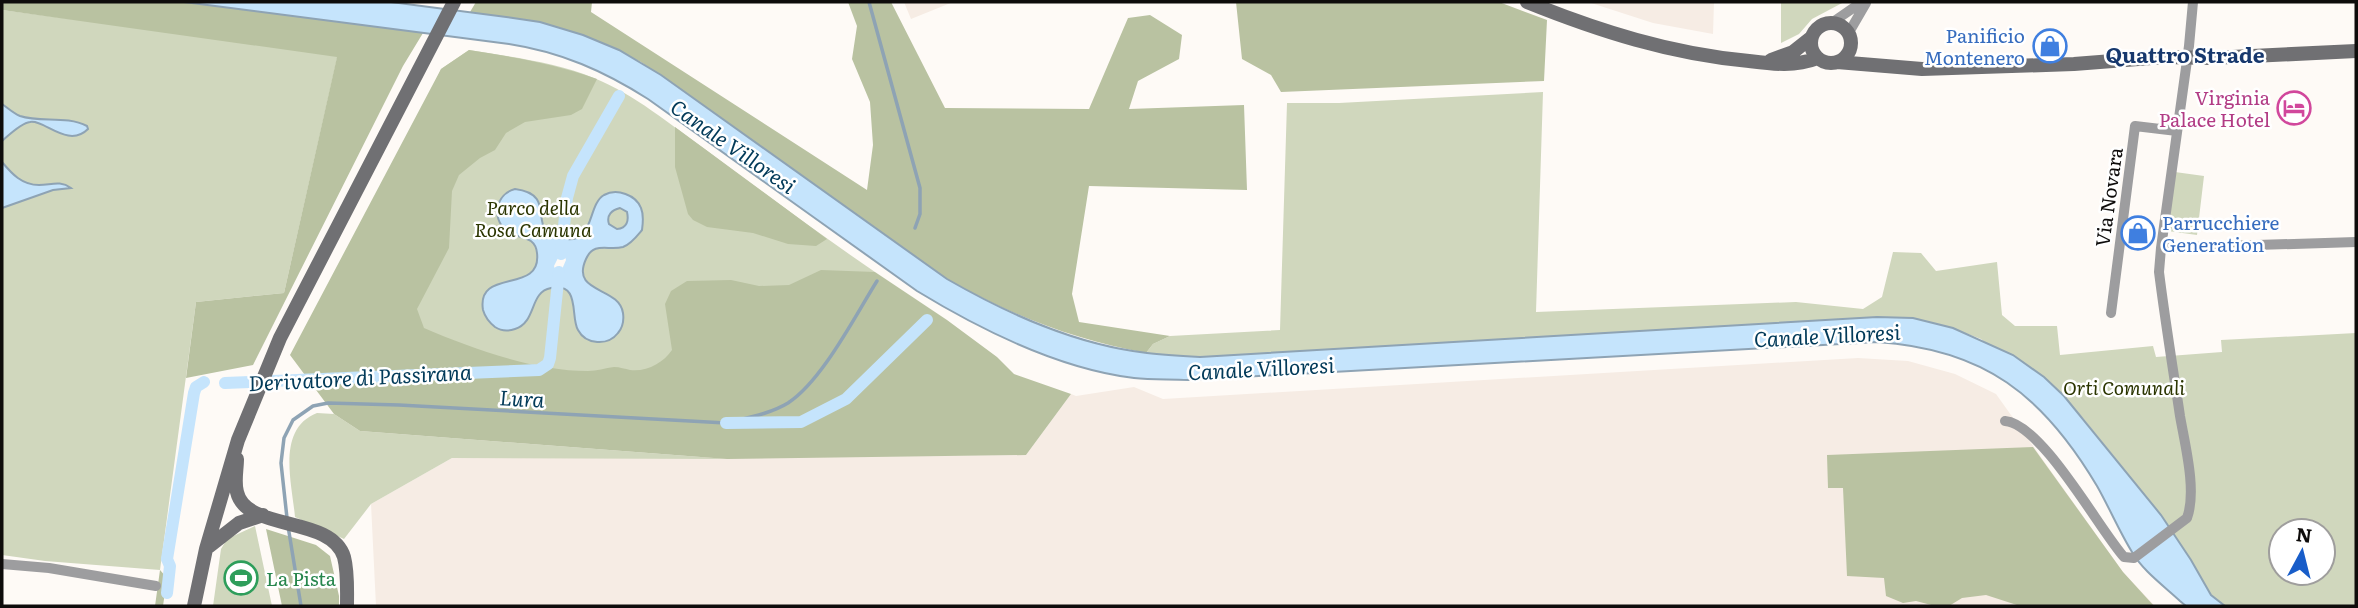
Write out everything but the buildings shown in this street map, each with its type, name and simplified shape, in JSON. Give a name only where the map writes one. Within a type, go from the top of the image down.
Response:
[{"type":"street","points":[[194,606],[206,549],[238,440],[280,338],[454,2]]},
{"type":"street","points":[[1527,2],[1581,24],[1668,49],[1717,58],[1787,65],[1818,58]]},
{"type":"street","points":[[1759,62],[1793,52],[1819,28],[1864,2]]},
{"type":"street","points":[[1837,62],[1848,54],[1849,37],[1864,2]]},
{"type":"street","points":[[2005,421],[2024,428],[2083,498],[2122,556],[2134,558],[2181,524],[2189,512],[2190,492],[2159,272],[2193,2]]},
{"type":"street","points":[[1830,24],[1841,26],[1862,53],[1892,67]]},
{"type":"street","points":[[1812,37],[1812,49],[1818,58],[1830,63],[1922,69],[2356,51]]},
{"type":"street","name":"Via Novara","points":[[2111,313],[2135,126],[2177,131]]},
{"type":"street","points":[[2161,248],[2356,242]]},
{"type":"street","points":[[238,440],[237,491],[243,505],[263,516],[303,527],[335,540],[344,556],[347,606]]},
{"type":"street","points":[[206,549],[239,523],[263,516]]},
{"type":"street","points":[[2,564],[49,568],[156,586]]},
{"type":"shaded area","points":[[904,2],[953,2],[911,19]]},
{"type":"shaded area","points":[[1588,2],[1714,2],[1713,34],[1653,23]]},
{"type":"shaded area","points":[[1858,358],[1908,361],[1955,374],[1996,394],[2123,572],[2155,606],[376,606],[371,504],[452,458],[1026,455],[1071,394],[1076,396],[1134,387],[1163,399]]},
{"type":"green space","points":[[2,2],[184,2],[423,33],[403,66],[253,365],[186,378],[196,302],[284,293],[337,57],[2,10]]},
{"type":"green space","points":[[476,2],[592,2],[591,12],[867,190],[873,145],[870,102],[852,59],[857,26],[848,2],[891,2],[945,108],[1089,109],[1128,18],[1150,15],[1182,35],[1179,59],[1138,81],[1129,109],[1244,105],[1247,190],[1089,186],[1072,294],[1079,322],[1170,336],[1153,344],[1146,353],[1120,348],[1044,325],[947,279],[641,62],[583,35],[561,28],[470,12]]},
{"type":"green space","points":[[1236,2],[1499,2],[1547,20],[1544,81],[1281,92],[1271,75],[1242,59]]},
{"type":"green space","points":[[1781,2],[1844,2],[1812,19],[1799,34],[1781,43]]},
{"type":"green space","points":[[2,10],[338,54],[284,293],[196,302],[160,570],[2,555]]},
{"type":"green space","name":"Parco della Rosa Camuna","points":[[469,50],[564,68],[623,92],[666,120],[875,272],[808,371],[311,376],[441,69]]},
{"type":"green space","points":[[469,50],[550,65],[597,79],[582,109],[571,115],[525,122],[506,133],[495,150],[459,175],[452,191],[449,248],[417,309],[424,328],[483,351],[525,363],[567,370],[588,371],[614,367],[642,370],[659,363],[672,350],[665,304],[671,291],[687,281],[731,280],[759,286],[789,285],[821,270],[875,272],[947,320],[997,357],[1014,374],[1071,394],[1026,455],[727,459],[360,431],[334,414],[290,355],[441,69]]},
{"type":"green space","name":"Orti Comunali","points":[[1543,92],[1536,312],[1796,302],[1863,309],[1882,297],[1893,252],[1921,253],[1936,271],[1997,262],[2002,315],[2015,326],[2057,326],[2060,355],[2153,346],[2156,357],[2222,352],[2221,340],[2356,333],[2356,606],[2225,606],[2211,595],[2161,515],[2083,418],[1981,339],[1913,318],[1877,317],[1200,357],[1146,353],[1153,344],[1170,336],[1280,330],[1287,103],[1339,103]]},
{"type":"green space","points":[[675,127],[827,239],[816,246],[788,244],[753,233],[707,227],[693,220],[688,214],[675,167]]},
{"type":"green space","points":[[2175,172],[2204,176],[2197,235],[2168,231]]},
{"type":"green space","points":[[317,413],[334,414],[360,431],[727,459],[452,458],[371,504],[344,539],[295,517],[290,473],[291,444],[304,421]]},
{"type":"green space","points":[[2033,447],[2123,572],[2154,606],[2020,606],[1986,595],[1962,598],[1949,606],[1916,601],[1903,603],[1886,596],[1884,578],[1847,576],[1843,488],[1828,488],[1827,455]]},
{"type":"green space","name":"La Pista","points":[[255,526],[272,606],[213,606],[221,549],[227,539]]},
{"type":"green space","points":[[266,529],[316,545],[330,556],[339,606],[282,606]]},
{"type":"green space","points":[[160,570],[167,578],[163,606],[155,606]]},
{"type":"water","name":"Canale Villoresi","points":[[184,2],[391,2],[540,22],[583,35],[619,50],[661,75],[947,279],[1018,316],[1069,335],[1121,349],[1200,357],[1877,317],[1913,318],[1953,328],[2013,355],[2044,377],[2064,396],[2161,515],[2211,595],[2225,606],[2186,606],[2154,578],[2132,552],[2097,486],[2055,426],[2032,402],[2007,382],[1949,355],[1915,346],[1877,342],[1188,380],[1141,379],[1106,373],[1077,366],[1021,346],[942,306],[917,291],[648,99],[582,64],[509,44]]},
{"type":"water","points":[[2,104],[20,116],[71,121],[87,126],[88,129],[72,136],[30,122],[2,141]]},
{"type":"water","points":[[2,162],[14,175],[27,183],[59,184],[71,188],[53,190],[2,208]]},
{"type":"water","points":[[515,189],[529,193],[540,206],[545,230],[552,236],[565,239],[575,239],[581,235],[604,195],[620,193],[631,196],[639,203],[643,216],[642,230],[623,247],[593,250],[586,259],[583,270],[584,278],[590,284],[620,304],[623,323],[614,337],[603,342],[586,339],[578,330],[571,295],[560,288],[551,288],[539,295],[527,320],[515,329],[500,329],[488,320],[483,310],[484,297],[489,289],[530,274],[536,266],[537,253],[533,243],[510,233],[498,219],[500,201]],"holes":[[[620,208],[627,212],[625,226],[617,229],[609,224],[608,218],[612,212]]]},
{"type":"pier","points":[[561,235],[566,236],[566,260],[560,292],[554,291],[554,266],[558,258]]},
{"type":"waterway","name":"Lura","points":[[869,2],[920,188],[920,214],[915,228]]},
{"type":"waterway","name":"Derivatore di Passirana","points":[[561,254],[567,198],[573,176],[619,96]]},
{"type":"waterway","name":"Derivatore di Passirana","points":[[225,383],[539,370],[548,364],[550,358],[559,272]]},
{"type":"waterway","name":"Lura","points":[[287,518],[281,463],[284,438],[293,420],[313,406],[328,403],[399,405],[726,423],[774,410],[801,393],[837,347],[877,281]]},
{"type":"waterway","points":[[726,423],[801,422],[846,399],[927,320]]},
{"type":"waterway","name":"Derivatore di Passirana","points":[[167,593],[170,566],[167,559],[194,393],[196,387],[204,382]]},
{"type":"waterway","name":"Lura","points":[[288,526],[301,606]]},
{"type":"place","name":"Panificio Montenero","points":[[2050,46]]},
{"type":"place","name":"Virginia Palace Hotel","points":[[2294,108]]},
{"type":"place","name":"Parrucchiere Generation","points":[[2138,233]]},
{"type":"place","name":"La Pista","points":[[241,578]]},
{"type":"district","name":"Quattro Strade","points":[[2185,53]]}]
